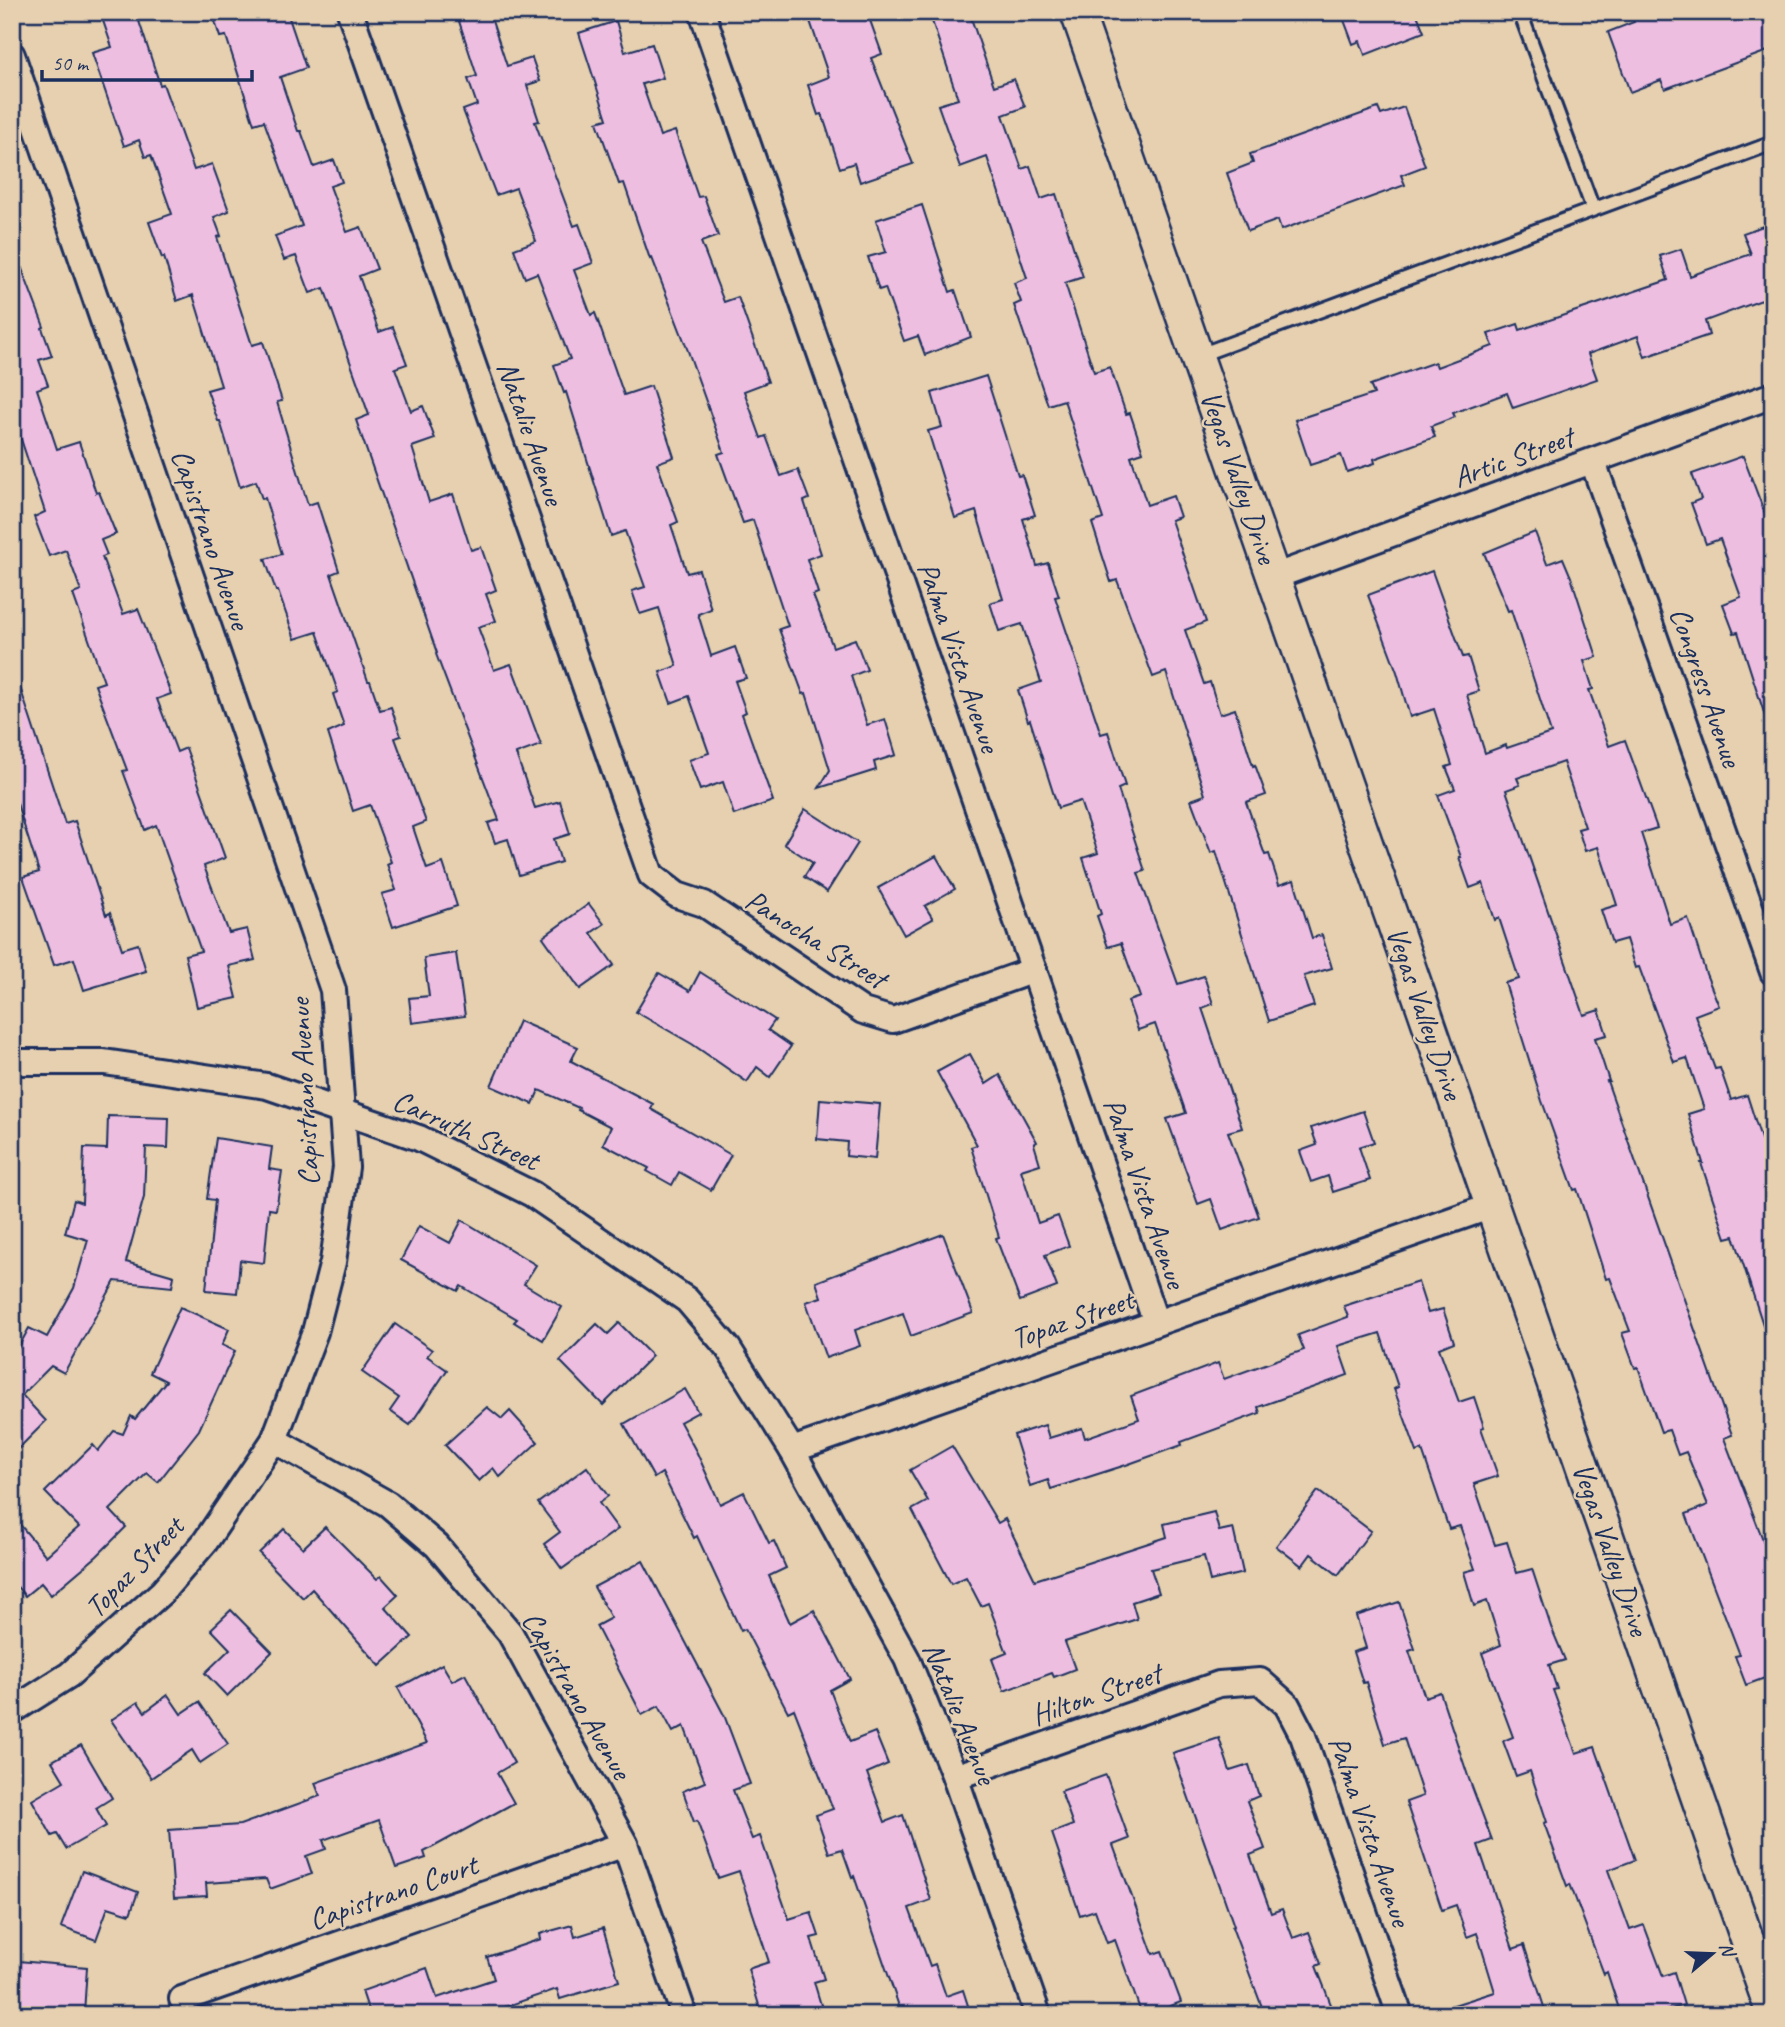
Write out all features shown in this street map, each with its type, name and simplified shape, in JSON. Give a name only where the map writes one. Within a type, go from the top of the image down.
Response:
[{"type":"street","name":"Natalie Avenue","points":[[350,12],[651,874]]},
{"type":"street","name":"Palma Vista Avenue","points":[[702,12],[1156,1323]]},
{"type":"street","name":"Vegas Valley Drive","points":[[1077,12],[1773,2014]]},
{"type":"street","name":"Capistrano Avenue","points":[[12,55],[333,990],[346,1167],[332,1262],[315,1332],[274,1440],[388,1504],[437,1546],[510,1633],[625,1844],[684,2015]]},
{"type":"street","name":"Artic Street","points":[[1273,577],[1773,396]]},
{"type":"street","name":"Congress Avenue","points":[[1593,462],[1773,972]]},
{"type":"street","name":"Panocha Street","points":[[651,874],[677,895],[704,904],[863,1011],[893,1020],[1034,970]]},
{"type":"street","name":"Carruth Street","points":[[12,1062],[104,1062],[267,1086],[419,1138],[532,1194],[687,1300],[728,1348],[792,1450]]},
{"type":"street","name":"Topaz Street","points":[[792,1450],[1492,1206]]},
{"type":"street","name":"Topaz Street","points":[[12,1711],[69,1675],[162,1592],[205,1542],[274,1440]]},
{"type":"street","name":"Natalie Avenue","points":[[792,1450],[907,1659],[954,1777],[1038,2015]]},
{"type":"street","name":"Palma Vista Avenue","points":[[1259,1681],[1287,1705],[1303,1736],[1400,2015]]},
{"type":"street","name":"Hilton Street","points":[[954,1777],[1219,1685],[1259,1681]]},
{"type":"street","name":"Capistrano Court","points":[[182,1999],[625,1844]]},
{"type":"lane","points":[[1520,12],[1593,209]]},
{"type":"lane","points":[[1197,356],[1773,143]]},
{"type":"building","points":[[100,12],[136,12],[160,85],[163,84],[194,170],[212,164],[229,211],[214,217],[221,236],[217,237],[252,345],[263,342],[282,401],[277,402],[308,505],[317,502],[339,571],[331,574],[368,681],[380,710],[391,707],[401,736],[395,738],[426,822],[413,827],[427,869],[443,863],[457,906],[393,927],[382,894],[396,890],[387,864],[391,862],[370,805],[353,811],[328,733],[344,726],[333,694],[338,692],[317,632],[295,639],[276,591],[265,559],[282,554],[265,498],[262,499],[256,481],[240,487],[220,421],[207,390],[221,386],[193,295],[177,301],[164,257],[162,258],[149,222],[172,214],[151,155],[145,157],[139,140],[124,146],[92,53],[112,47]]},
{"type":"building","points":[[212,12],[287,12],[306,68],[280,77],[298,131],[301,131],[314,167],[334,160],[342,182],[330,186],[347,232],[361,227],[377,269],[359,276],[379,332],[393,327],[407,364],[395,368],[411,411],[423,406],[435,439],[412,447],[429,502],[453,494],[471,550],[481,547],[496,590],[486,594],[496,621],[478,627],[494,670],[511,664],[541,745],[516,754],[535,808],[560,801],[570,834],[554,839],[561,862],[519,875],[508,839],[495,843],[488,823],[499,820],[436,654],[356,420],[369,415],[324,288],[310,293],[296,256],[284,260],[275,236],[302,226],[264,121],[254,124],[226,36],[220,37]]},
{"type":"building","points":[[456,12],[489,12],[507,66],[532,58],[540,81],[527,85],[539,121],[535,122],[574,226],[579,224],[593,263],[574,270],[591,315],[595,313],[624,395],[651,386],[674,457],[657,463],[678,522],[671,525],[687,573],[699,570],[711,609],[698,614],[711,656],[735,647],[746,678],[735,681],[746,712],[742,714],[773,801],[734,815],[723,782],[700,790],[689,760],[709,753],[689,696],[671,703],[660,672],[677,666],[659,608],[640,614],[632,591],[645,587],[625,531],[611,536],[566,392],[564,393],[554,365],[570,359],[537,273],[525,278],[514,249],[536,241],[516,188],[496,195],[463,110],[477,105],[468,79],[477,76]]},
{"type":"building","points":[[807,12],[867,12],[882,54],[871,58],[913,164],[860,182],[854,163],[840,168],[822,114],[818,115],[808,85],[829,77]]},
{"type":"building","points":[[929,12],[969,12],[994,86],[1014,79],[1025,107],[1003,115],[1022,169],[1030,166],[1041,199],[1056,194],[1083,277],[1065,283],[1094,372],[1110,367],[1126,414],[1130,413],[1143,452],[1131,456],[1147,505],[1173,496],[1180,517],[1171,520],[1206,622],[1185,630],[1204,684],[1210,682],[1220,714],[1235,709],[1253,766],[1255,765],[1266,795],[1246,802],[1265,855],[1269,854],[1279,885],[1294,880],[1312,938],[1322,935],[1332,968],[1304,976],[1314,1006],[1269,1021],[1216,851],[1211,853],[1191,800],[1205,795],[1166,672],[1153,677],[1117,580],[1111,582],[1092,523],[1103,519],[1064,400],[1048,405],[1014,305],[1021,302],[1014,283],[1027,278],[987,157],[960,167],[938,105],[958,99]]},
{"type":"building","points":[[1341,12],[1416,12],[1424,32],[1365,55],[1360,41],[1353,44]]},
{"type":"building","points":[[1631,12],[1773,12],[1773,49],[1665,89],[1661,80],[1630,92],[1608,32],[1634,22]]},
{"type":"building","points":[[616,21],[625,52],[652,44],[663,78],[642,84],[660,136],[675,131],[698,197],[704,196],[718,236],[701,242],[724,302],[738,297],[768,382],[744,391],[761,438],[766,436],[781,476],[798,470],[809,499],[804,501],[821,554],[807,559],[818,593],[813,595],[833,647],[855,639],[867,670],[851,676],[867,725],[885,719],[896,755],[874,762],[876,770],[819,788],[830,770],[806,693],[803,694],[779,629],[788,626],[753,520],[743,523],[718,454],[724,452],[688,351],[652,258],[650,259],[624,183],[619,184],[597,122],[607,119],[579,33]]},
{"type":"building","points":[[1404,107],[1425,166],[1401,175],[1405,185],[1281,230],[1278,220],[1248,231],[1227,173],[1253,163],[1250,154],[1378,108],[1381,115]]},
{"type":"building","points":[[922,205],[950,292],[955,290],[971,337],[925,355],[918,336],[904,341],[885,288],[879,290],[868,257],[886,252],[876,220]]},
{"type":"building","points":[[1763,226],[1771,247],[1773,246],[1773,305],[1770,306],[1767,298],[1705,321],[1709,335],[1645,357],[1638,336],[1588,354],[1597,379],[1513,408],[1507,393],[1453,413],[1455,417],[1431,426],[1435,437],[1374,459],[1375,463],[1347,472],[1341,455],[1310,465],[1295,420],[1374,394],[1370,385],[1435,362],[1437,367],[1493,346],[1488,334],[1518,324],[1520,330],[1668,280],[1660,256],[1681,249],[1690,276],[1751,254],[1743,233]]},
{"type":"building","points":[[12,248],[44,327],[42,328],[52,356],[39,360],[48,385],[37,389],[57,449],[79,442],[96,493],[99,492],[116,534],[101,540],[107,555],[102,557],[123,614],[138,609],[171,694],[157,699],[177,752],[186,748],[225,858],[204,866],[229,933],[247,929],[255,960],[229,966],[237,998],[197,1007],[185,955],[201,951],[156,825],[145,830],[123,771],[127,770],[95,685],[104,682],[73,594],[81,591],[66,550],[49,556],[34,517],[45,512],[12,412]]},
{"type":"building","points":[[986,376],[1018,476],[1022,475],[1035,515],[1023,519],[1037,566],[1048,563],[1059,596],[1055,597],[1101,734],[1108,732],[1125,786],[1118,789],[1145,871],[1138,873],[1178,984],[1204,976],[1213,1004],[1202,1008],[1242,1128],[1228,1132],[1259,1217],[1222,1230],[1211,1199],[1198,1204],[1167,1119],[1186,1113],[1155,1024],[1138,1030],[1128,1001],[1140,997],[1121,943],[1108,947],[1097,916],[1101,914],[1083,858],[1098,853],[1080,801],[1058,808],[1030,720],[1028,721],[1018,690],[1041,682],[1022,624],[999,631],[990,603],[1003,599],[976,511],[955,518],[928,431],[942,427],[932,393]]},
{"type":"building","points":[[1743,456],[1773,535],[1773,724],[1768,725],[1738,632],[1734,633],[1723,604],[1741,597],[1720,539],[1706,544],[1691,503],[1701,499],[1692,474]]},
{"type":"building","points":[[1535,532],[1547,564],[1563,558],[1571,577],[1597,657],[1584,661],[1593,689],[1589,690],[1609,746],[1625,740],[1657,828],[1641,833],[1670,924],[1688,918],[1719,1006],[1695,1015],[1715,1069],[1720,1068],[1731,1100],[1747,1095],[1773,1167],[1773,1182],[1766,1185],[1773,1204],[1773,1339],[1768,1340],[1734,1236],[1726,1238],[1701,1163],[1688,1114],[1704,1109],[1687,1058],[1674,1062],[1639,967],[1635,968],[1626,939],[1612,943],[1601,910],[1617,905],[1598,847],[1585,851],[1578,829],[1585,827],[1563,762],[1517,778],[1520,785],[1506,790],[1584,1015],[1599,1010],[1607,1035],[1595,1038],[1607,1081],[1732,1435],[1724,1438],[1765,1545],[1773,1542],[1773,1675],[1746,1685],[1735,1656],[1740,1655],[1686,1514],[1708,1505],[1686,1452],[1678,1455],[1669,1430],[1661,1432],[1638,1367],[1635,1368],[1622,1333],[1630,1331],[1610,1278],[1606,1279],[1577,1189],[1574,1190],[1542,1101],[1505,983],[1519,979],[1499,918],[1495,920],[1483,883],[1470,888],[1438,795],[1455,789],[1446,767],[1452,765],[1434,709],[1410,717],[1397,672],[1368,595],[1432,571],[1463,657],[1468,656],[1479,691],[1467,695],[1485,753],[1551,733],[1511,610],[1508,611],[1484,553]]},
{"type":"building","points":[[18,681],[65,824],[75,821],[106,915],[110,913],[122,949],[138,944],[146,971],[84,990],[74,959],[54,965],[23,877],[39,872],[12,788],[12,682]]},
{"type":"building","points":[[805,809],[858,843],[827,892],[804,877],[813,863],[784,844]]},
{"type":"building","points":[[936,856],[955,889],[925,906],[933,919],[904,935],[878,888]]},
{"type":"building","points":[[589,904],[604,924],[591,933],[614,965],[580,989],[543,937]]},
{"type":"building","points":[[456,953],[465,1016],[412,1023],[409,998],[429,996],[424,958]]},
{"type":"building","points":[[700,972],[775,1020],[768,1030],[791,1046],[770,1077],[757,1067],[747,1082],[692,1044],[636,1012],[659,973],[690,991]]},
{"type":"building","points":[[519,1021],[578,1047],[571,1061],[653,1104],[651,1109],[731,1155],[711,1190],[679,1172],[672,1185],[647,1171],[649,1168],[603,1144],[611,1127],[578,1110],[579,1108],[539,1090],[533,1104],[491,1086]]},
{"type":"building","points":[[970,1054],[986,1084],[1000,1075],[1037,1142],[1034,1144],[1040,1164],[1021,1170],[1038,1223],[1058,1216],[1069,1246],[1045,1255],[1057,1287],[1020,1301],[996,1238],[999,1237],[971,1147],[977,1145],[937,1072]]},
{"type":"building","points":[[820,1099],[880,1104],[875,1159],[846,1156],[847,1142],[817,1139]]},
{"type":"building","points":[[1363,1111],[1374,1142],[1359,1147],[1370,1180],[1333,1192],[1328,1176],[1311,1182],[1300,1151],[1317,1145],[1311,1128]]},
{"type":"building","points":[[108,1116],[169,1118],[168,1148],[146,1147],[144,1197],[126,1262],[174,1276],[172,1287],[115,1281],[64,1373],[51,1366],[22,1395],[46,1421],[12,1455],[12,1359],[29,1328],[47,1337],[74,1288],[88,1240],[65,1233],[74,1200],[82,1203],[84,1148],[107,1149]]},
{"type":"building","points":[[216,1138],[272,1147],[269,1169],[282,1171],[276,1210],[269,1209],[264,1263],[240,1260],[237,1293],[206,1290],[215,1200],[207,1199]]},
{"type":"building","points":[[462,1220],[536,1265],[524,1284],[562,1307],[543,1340],[514,1322],[517,1319],[461,1286],[458,1291],[401,1260],[419,1226],[450,1243]]},
{"type":"building","points":[[943,1234],[973,1313],[911,1336],[903,1313],[855,1330],[860,1346],[826,1358],[806,1302],[821,1297],[816,1282]]},
{"type":"building","points":[[1418,1282],[1428,1313],[1443,1309],[1454,1342],[1439,1348],[1459,1402],[1474,1397],[1484,1427],[1481,1428],[1498,1476],[1474,1484],[1495,1545],[1507,1542],[1517,1573],[1532,1569],[1565,1660],[1549,1665],[1557,1689],[1553,1690],[1576,1753],[1595,1747],[1635,1860],[1608,1870],[1630,1930],[1644,1925],[1663,1976],[1674,1972],[1684,2005],[1652,2015],[1621,2015],[1607,1972],[1604,1974],[1570,1884],[1567,1886],[1544,1823],[1547,1822],[1530,1771],[1516,1776],[1503,1741],[1513,1737],[1482,1653],[1501,1645],[1487,1601],[1474,1606],[1464,1572],[1475,1569],[1460,1526],[1449,1529],[1422,1450],[1417,1452],[1394,1389],[1398,1387],[1380,1333],[1338,1346],[1348,1375],[1258,1407],[1260,1413],[1126,1465],[1051,1489],[1048,1480],[1030,1486],[1014,1435],[1045,1425],[1049,1438],[1082,1428],[1085,1438],[1139,1419],[1131,1396],[1218,1363],[1224,1379],[1304,1350],[1298,1335],[1348,1317],[1344,1306]]},
{"type":"building","points":[[180,1307],[229,1329],[222,1345],[235,1351],[199,1430],[158,1482],[147,1473],[110,1510],[126,1527],[97,1556],[51,1595],[41,1583],[25,1596],[12,1581],[12,1515],[46,1556],[79,1527],[45,1492],[93,1445],[98,1451],[114,1431],[123,1434],[131,1416],[135,1419],[166,1381],[150,1373]]},
{"type":"building","points":[[619,1323],[652,1356],[603,1405],[560,1361],[597,1324],[608,1334]]},
{"type":"building","points":[[395,1324],[432,1350],[427,1356],[447,1370],[410,1425],[390,1411],[399,1398],[362,1372]]},
{"type":"building","points":[[685,1389],[698,1412],[680,1422],[720,1504],[744,1492],[769,1543],[774,1541],[786,1568],[769,1576],[790,1623],[814,1610],[850,1679],[830,1690],[850,1742],[875,1732],[888,1764],[867,1773],[885,1822],[903,1815],[931,1900],[909,1908],[930,1966],[935,1964],[946,1996],[963,1990],[971,2015],[902,2015],[854,1876],[852,1877],[842,1849],[829,1853],[816,1815],[833,1809],[794,1709],[788,1712],[745,1629],[741,1631],[697,1536],[694,1538],[662,1473],[654,1478],[624,1424]]},
{"type":"building","points":[[487,1407],[502,1419],[510,1411],[538,1442],[500,1477],[493,1468],[479,1481],[445,1445]]},
{"type":"building","points":[[952,1446],[998,1523],[1005,1519],[1035,1580],[1167,1537],[1164,1524],[1214,1512],[1219,1531],[1233,1528],[1243,1573],[1210,1581],[1204,1556],[1151,1569],[1159,1593],[1132,1602],[1137,1619],[1065,1642],[1075,1669],[1054,1677],[1052,1673],[1004,1691],[992,1659],[1007,1653],[988,1603],[981,1606],[966,1577],[951,1584],[912,1510],[928,1501],[910,1470]]},
{"type":"building","points":[[587,1467],[608,1496],[599,1503],[618,1529],[562,1569],[544,1544],[560,1532],[538,1503]]},
{"type":"building","points":[[1318,1491],[1371,1531],[1338,1575],[1311,1554],[1302,1566],[1276,1546]]},
{"type":"building","points":[[325,1527],[377,1579],[381,1576],[398,1595],[385,1607],[412,1637],[380,1666],[312,1589],[303,1598],[259,1553],[284,1529],[303,1548]]},
{"type":"building","points":[[643,1561],[724,1715],[750,1784],[733,1790],[752,1839],[760,1836],[789,1919],[811,1912],[819,1936],[811,1938],[824,1979],[814,1982],[824,2015],[762,2015],[748,1969],[769,1962],[739,1871],[718,1878],[697,1821],[694,1822],[683,1791],[705,1782],[684,1726],[673,1732],[659,1706],[642,1715],[596,1626],[611,1618],[594,1587]]},
{"type":"building","points":[[1399,1602],[1415,1649],[1409,1651],[1425,1697],[1440,1692],[1492,1840],[1478,1845],[1513,1949],[1524,1945],[1545,2010],[1529,2015],[1441,2015],[1441,2009],[1495,1992],[1477,1933],[1467,1937],[1456,1905],[1442,1910],[1406,1802],[1423,1796],[1404,1738],[1385,1744],[1366,1682],[1363,1683],[1353,1652],[1366,1648],[1356,1616]]},
{"type":"building","points":[[231,1610],[272,1652],[227,1696],[205,1673],[230,1649],[211,1629]]},
{"type":"building","points":[[442,1664],[452,1681],[465,1674],[514,1763],[497,1773],[514,1803],[424,1852],[426,1858],[396,1868],[379,1820],[323,1840],[326,1849],[306,1856],[312,1874],[270,1889],[266,1879],[206,1883],[207,1896],[174,1898],[169,1830],[240,1825],[320,1796],[315,1783],[427,1743],[398,1688]]},
{"type":"building","points":[[168,1695],[181,1714],[199,1702],[228,1744],[200,1763],[192,1750],[151,1778],[111,1720],[138,1702],[145,1712]]},
{"type":"building","points":[[1219,1738],[1230,1771],[1249,1765],[1259,1796],[1247,1801],[1265,1849],[1250,1855],[1271,1913],[1282,1909],[1293,1938],[1309,1932],[1321,1964],[1316,1966],[1335,2015],[1265,2015],[1173,1753]]},
{"type":"building","points":[[81,1745],[112,1798],[96,1808],[106,1826],[66,1849],[57,1834],[52,1836],[32,1800],[64,1781],[52,1761]]},
{"type":"building","points":[[1106,1775],[1129,1839],[1113,1845],[1153,1954],[1162,1951],[1181,2002],[1165,2008],[1167,2015],[1142,2015],[1115,1940],[1107,1943],[1095,1910],[1080,1915],[1052,1833],[1073,1825],[1061,1791]]},
{"type":"building","points":[[82,1871],[138,1892],[130,1914],[108,1907],[96,1940],[61,1927]]},
{"type":"building","points":[[572,1925],[575,1937],[603,1928],[619,1981],[560,1999],[557,1989],[481,2015],[370,2015],[362,1991],[427,1968],[437,1998],[494,1979],[487,1957],[541,1939],[540,1934]]},
{"type":"building","points":[[18,1961],[87,1967],[84,2013],[67,2011],[67,2015],[13,2015]]}]
